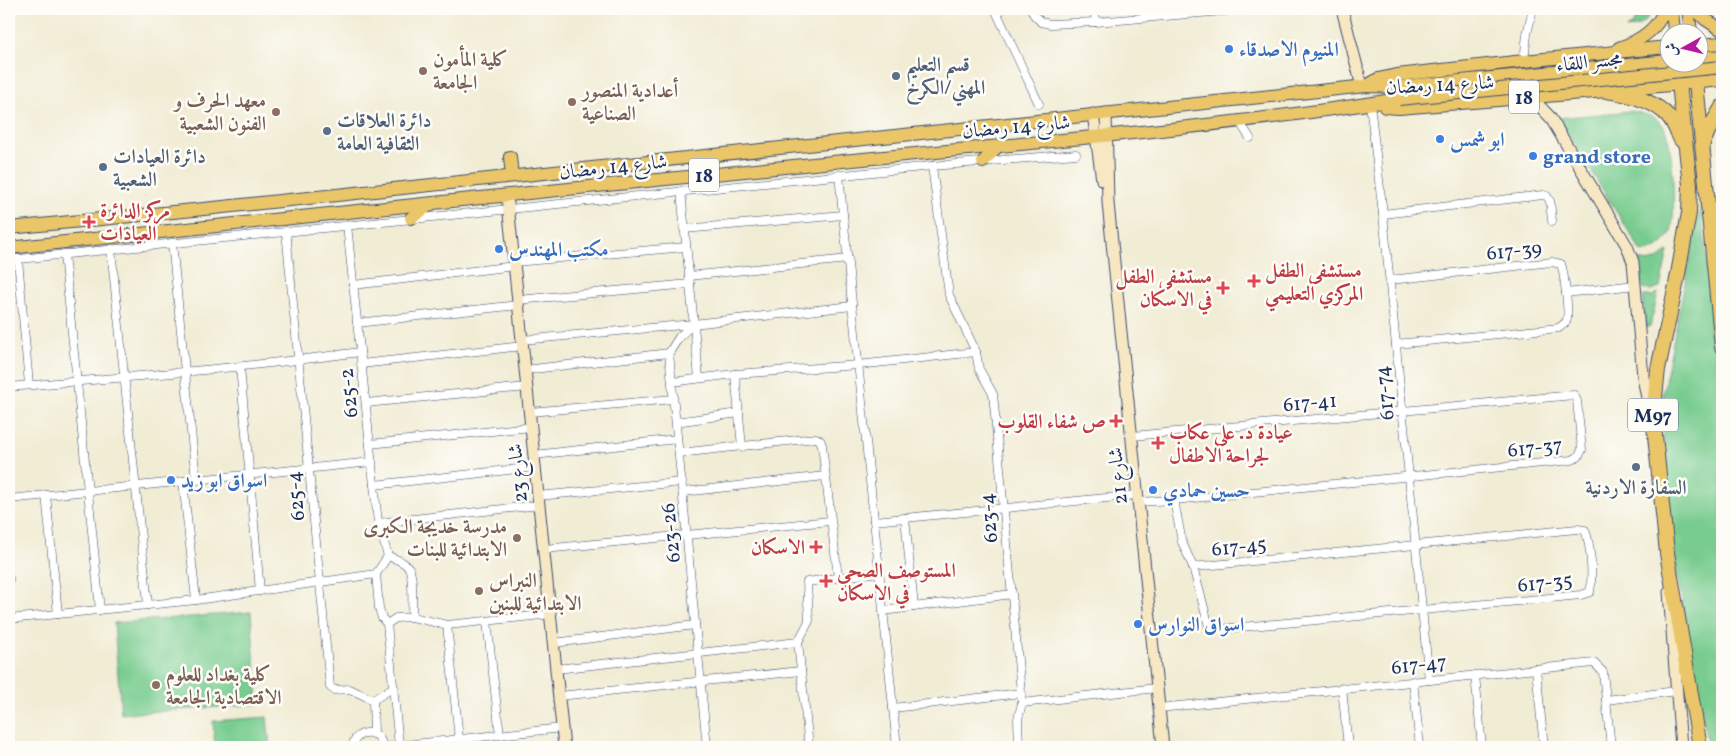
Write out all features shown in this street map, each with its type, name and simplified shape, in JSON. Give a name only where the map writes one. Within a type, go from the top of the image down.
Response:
[{"type":"highway","points":[[1696,79],[1722,347]]},
{"type":"highway","name":"M97","points":[[1679,80],[1690,185],[1689,213],[1655,384],[1654,432],[1667,553],[1700,747]]},
{"type":"highway","points":[[1607,91],[1623,93],[1659,109],[1671,121],[1685,147]]},
{"type":"highway","points":[[1702,146],[1709,129],[1722,107]]},
{"type":"main road","points":[[1604,53],[1623,47],[1647,34],[1659,21],[1665,9]]},
{"type":"main road","points":[[1672,9],[1673,22]]},
{"type":"main road","points":[[1688,9],[1690,22]]},
{"type":"main road","points":[[1695,9],[1705,19],[1722,30]]},
{"type":"main road","points":[[1708,44],[1722,43]]},
{"type":"main road","name":"شارع 14 رمضان","points":[[1364,86],[1378,79],[1397,75],[1658,48]]},
{"type":"main road","points":[[1708,57],[1722,56]]},
{"type":"main road","name":"مجسر اللقاء","points":[[1398,93],[1658,62]]},
{"type":"main road","name":"مجسر اللقاء","points":[[1398,93],[1722,67]]},
{"type":"main road","name":"شارع 14 رمضان","points":[[1370,104],[1380,107],[1399,108],[1607,91],[1679,80],[1722,80]]},
{"type":"main road","name":"شارع 14 رمضان","points":[[9,228],[1364,86],[1398,93]]},
{"type":"main road","name":"شارع 14 رمضان","points":[[9,248],[507,195],[600,192],[997,146],[1101,137],[1370,104],[1398,93]]},
{"type":"main road","points":[[983,162],[997,146]]},
{"type":"main road","points":[[510,156],[512,176]]},
{"type":"main road","points":[[411,218],[433,203]]},
{"type":"street","points":[[995,9],[1039,104]]},
{"type":"street","points":[[1031,9],[1041,22],[1050,24],[1096,22],[1246,9]]},
{"type":"street","points":[[1094,9],[1096,22]]},
{"type":"street","points":[[1148,9],[1148,18]]},
{"type":"street","points":[[1342,9],[1364,86]]},
{"type":"street","points":[[1524,61],[1527,34],[1533,9]]},
{"type":"street","points":[[1531,97],[1550,117],[1627,246],[1632,262],[1635,285],[1643,377],[1654,432]]},
{"type":"street","name":"617-74","points":[[1370,104],[1390,280],[1429,680]]},
{"type":"street","name":"شارع 21","points":[[1100,114],[1102,181],[1108,201],[1163,747]]},
{"type":"street","points":[[1239,121],[1250,138]]},
{"type":"street","points":[[9,260],[509,208],[600,192],[681,191],[1076,154]]},
{"type":"street","name":"623-4","points":[[932,166],[949,295],[976,352],[979,369],[993,394],[1022,704],[1018,719],[1019,747]]},
{"type":"street","points":[[839,175],[897,747]]},
{"type":"street","points":[[681,191],[698,378]]},
{"type":"street","name":"شارع 23","points":[[507,195],[564,747]]},
{"type":"street","points":[[1383,214],[1543,195],[1547,196],[1550,201],[1552,221]]},
{"type":"street","points":[[684,229],[843,215]]},
{"type":"street","name":"625-2","points":[[347,225],[378,523],[388,556]]},
{"type":"street","name":"625-4","points":[[286,231],[330,687],[334,690],[350,689],[373,700]]},
{"type":"street","points":[[172,242],[196,480]]},
{"type":"street","points":[[353,285],[514,264],[686,247]]},
{"type":"street","points":[[111,249],[148,605]]},
{"type":"street","points":[[64,254],[100,610]]},
{"type":"street","points":[[18,259],[29,385]]},
{"type":"street","points":[[357,323],[848,259]]},
{"type":"street","name":"617-39","points":[[1390,280],[1552,262],[1561,264],[1566,293],[1566,323],[1559,328],[1396,344]]},
{"type":"street","points":[[1566,293],[1635,285]]},
{"type":"street","points":[[362,364],[522,343],[852,306]]},
{"type":"street","points":[[525,370],[669,353],[678,337],[693,324]]},
{"type":"street","points":[[9,387],[240,367],[360,352]]},
{"type":"street","points":[[672,382],[735,374],[858,365],[976,352]]},
{"type":"street","name":"623-26","points":[[669,353],[707,747]]},
{"type":"street","points":[[240,367],[260,591]]},
{"type":"street","points":[[735,374],[742,447]]},
{"type":"street","points":[[366,403],[527,387]]},
{"type":"street","name":"617-37","points":[[1402,410],[1574,394],[1577,402],[1582,450],[1578,457],[1572,460],[1409,476]]},
{"type":"street","points":[[530,412],[673,399]]},
{"type":"street","name":"617-41","points":[[1132,436],[1402,410]]},
{"type":"street","points":[[676,422],[739,413]]},
{"type":"street","points":[[370,444],[531,427]]},
{"type":"street","points":[[679,453],[816,438],[820,440],[838,577]]},
{"type":"street","points":[[534,455],[677,439]]},
{"type":"street","points":[[9,499],[372,462]]},
{"type":"street","points":[[374,484],[535,467]]},
{"type":"street","points":[[682,492],[825,476]]},
{"type":"street","points":[[874,522],[1004,508],[1138,498],[1174,500],[1409,476]]},
{"type":"street","points":[[183,481],[196,600]]},
{"type":"street","points":[[378,523],[682,482]]},
{"type":"street","points":[[46,495],[58,614]]},
{"type":"street","points":[[1174,500],[1182,542],[1193,567]]},
{"type":"street","points":[[905,518],[914,607]]},
{"type":"street","points":[[544,548],[830,522]]},
{"type":"street","name":"617-35","points":[[1416,544],[1577,528],[1585,530],[1588,538],[1592,583],[1590,592],[1581,595],[1422,611]]},
{"type":"street","name":"617-45","points":[[1416,544],[1193,567],[1210,630],[1422,611]]},
{"type":"street","points":[[1667,553],[1670,628],[1681,747]]},
{"type":"street","points":[[391,747],[394,687],[387,624],[382,618],[379,608],[376,574],[388,556],[402,561],[408,567],[411,574],[412,617]]},
{"type":"street","points":[[809,747],[798,642],[809,621],[807,582],[879,572]]},
{"type":"street","points":[[9,619],[196,600],[376,574]]},
{"type":"street","points":[[883,611],[1012,594]]},
{"type":"street","points":[[387,624],[396,618],[412,617],[447,625],[551,614]]},
{"type":"street","points":[[487,621],[500,734]]},
{"type":"street","points":[[447,625],[459,739]]},
{"type":"street","points":[[554,643],[695,625]]},
{"type":"street","points":[[556,669],[798,642]]},
{"type":"street","name":"617-47","points":[[1159,708],[1594,663],[1603,672],[1611,747]]},
{"type":"street","points":[[1536,669],[1544,747]]},
{"type":"street","points":[[559,696],[802,671]]},
{"type":"street","points":[[1475,675],[1482,747]]},
{"type":"street","points":[[1413,681],[1420,747]]},
{"type":"street","points":[[374,734],[373,700],[394,687]]},
{"type":"street","points":[[1022,704],[1157,688]]},
{"type":"street","points":[[1342,688],[1348,747]]},
{"type":"street","points":[[1606,700],[1676,691]]},
{"type":"street","points":[[893,708],[1021,693]]},
{"type":"street","points":[[352,747],[354,740],[358,736],[368,733],[374,734],[391,747],[437,744],[459,739],[562,728]]},
{"type":"green space","points":[[1639,9],[1653,9],[1642,23],[1626,29],[1632,26]]},
{"type":"green space","points":[[1631,111],[1652,116],[1662,124],[1669,144],[1673,176],[1673,223],[1671,232],[1658,247],[1645,252],[1641,251],[1558,118]]},
{"type":"green space","points":[[1701,202],[1722,419],[1722,747],[1708,747],[1676,568],[1664,469],[1663,392]]},
{"type":"green space","points":[[1668,251],[1660,287],[1651,290],[1643,289],[1638,260],[1647,262],[1654,260]]},
{"type":"green space","points":[[1658,293],[1650,326],[1646,328],[1643,296],[1652,296]]},
{"type":"green space","points":[[251,612],[258,704],[121,714],[114,623]]},
{"type":"green space","points":[[267,717],[270,747],[215,747],[213,721]]},
{"type":"place","name":"المنيوم الاصدقاء","points":[[1229,49]]},
{"type":"place","name":"كلية المأمون الجامعة","points":[[423,71]]},
{"type":"place","name":"قسم التعليم المهني/الكرخ","points":[[896,76]]},
{"type":"place","name":"أعدادية المنصور الصناعية","points":[[572,102]]},
{"type":"place","name":"معهد الحرف و الفنون الشعبية","points":[[276,112]]},
{"type":"place","name":"دائرة العلاقات الثقافية العامة","points":[[327,131]]},
{"type":"place","name":"ابو شمس","points":[[1440,139]]},
{"type":"place","name":"grand store","points":[[1533,156]]},
{"type":"place","name":"دائرة العيادات الشعبية","points":[[103,167]]},
{"type":"place","name":"مركز الدائرة العيادات","points":[[89,222]]},
{"type":"place","name":"مكتب المهندس","points":[[499,249]]},
{"type":"place","name":"مستشفى الطفل المركزي التعليمي","points":[[1254,281]]},
{"type":"place","name":"مستشفى الطفل في الاسكان","points":[[1223,288]]},
{"type":"place","name":"ص شفاء القلوب","points":[[1116,421]]},
{"type":"place","name":"عيادة د. علي عكاب لجراحة الاطفال","points":[[1158,443]]},
{"type":"place","name":"السفارة الاردنية","points":[[1636,467]]},
{"type":"place","name":"اسواق ابو زيد","points":[[171,480]]},
{"type":"place","name":"حسين حمادي","points":[[1153,490]]},
{"type":"place","name":"مدرسة خديجة الكبرى الابتدائية للبنات","points":[[517,538]]},
{"type":"place","name":"الاسكان","points":[[816,547]]},
{"type":"place","name":"المستوصف الصحي في الاسكان","points":[[826,581]]},
{"type":"place","name":"النبراس الابتدائية للبنين","points":[[479,591]]},
{"type":"place","name":"اسواق النوارس","points":[[1138,624]]},
{"type":"place","name":"كلية بغداد للعلوم الاقتصادية الجامعة","points":[[156,685]]}]
